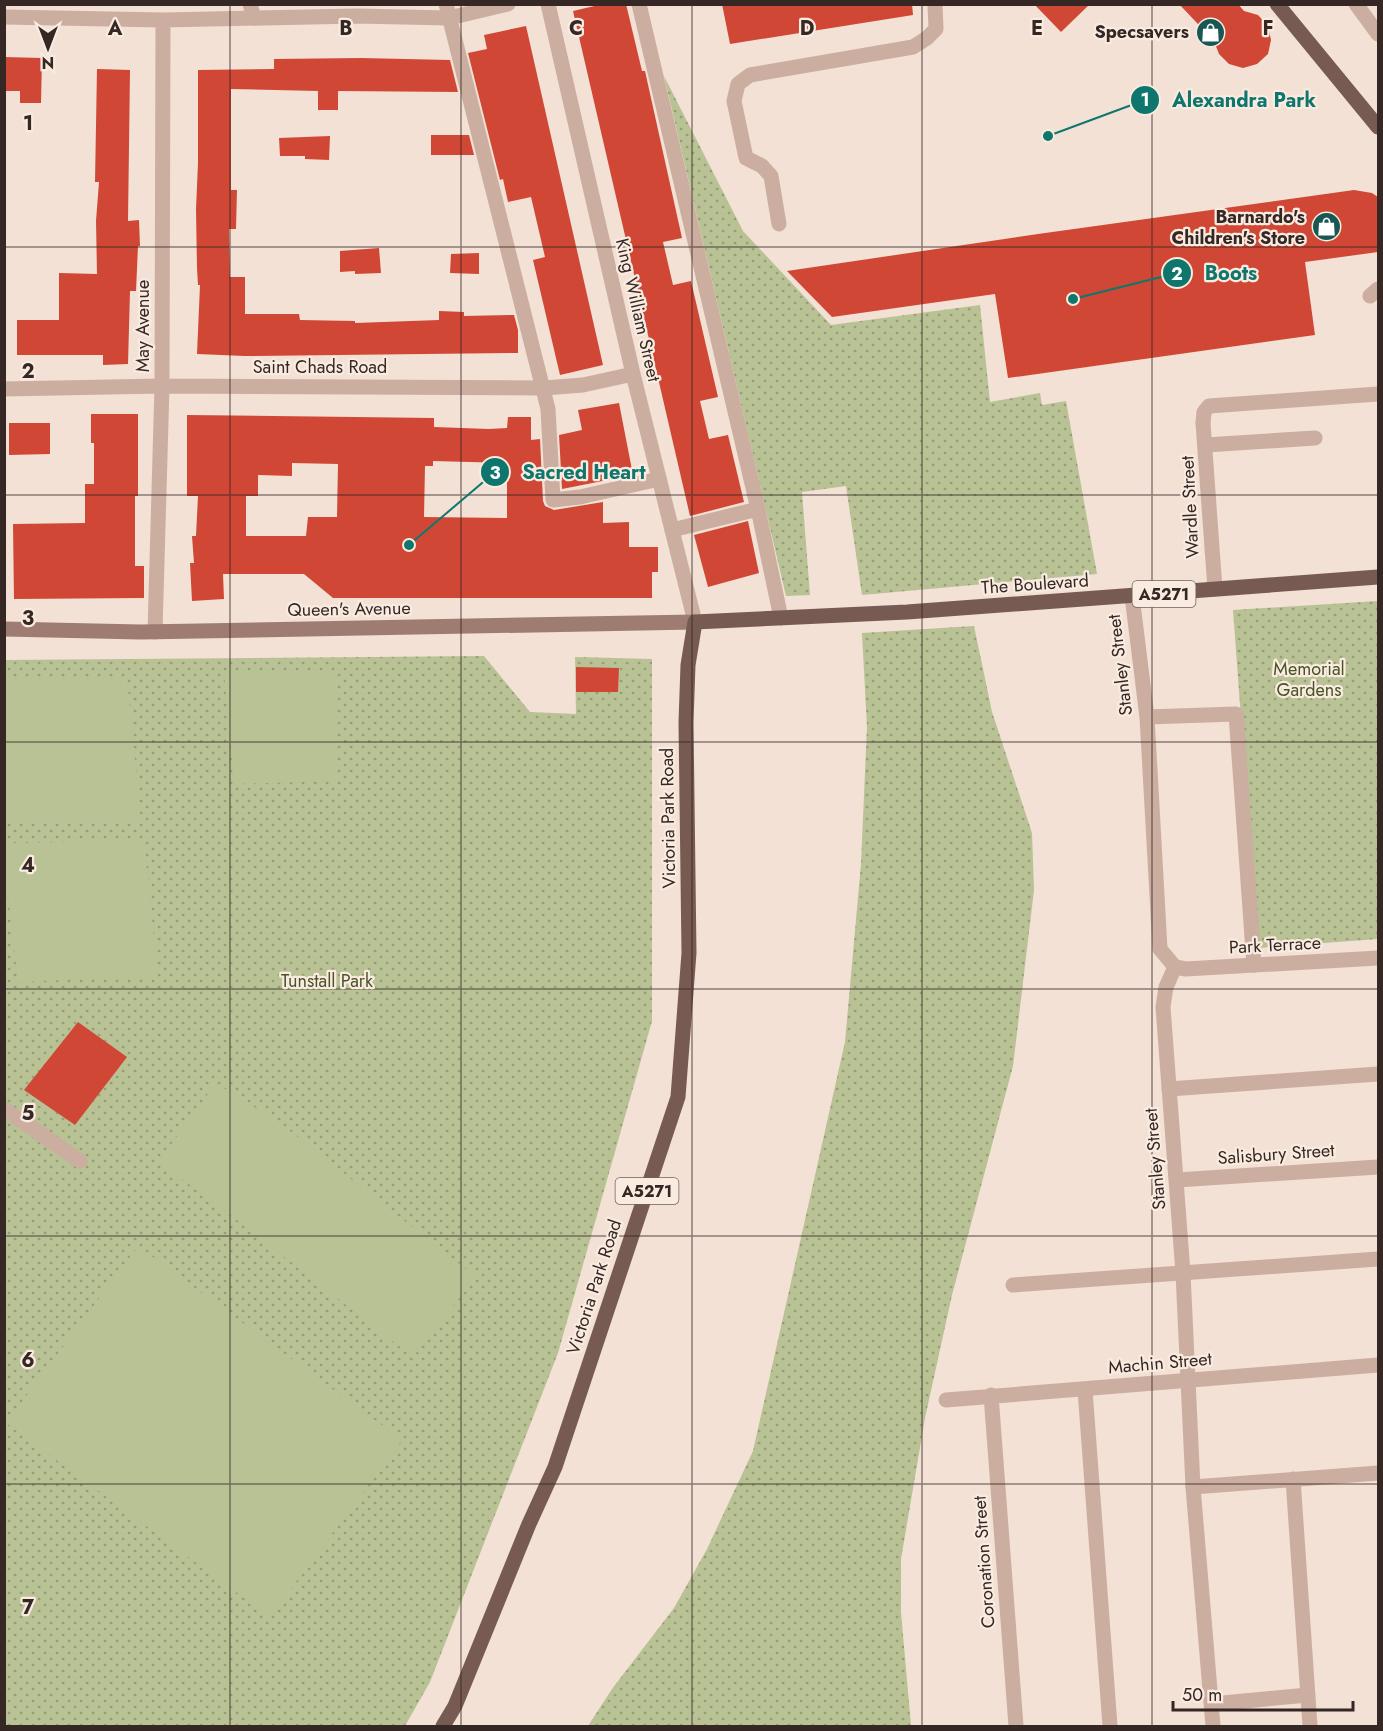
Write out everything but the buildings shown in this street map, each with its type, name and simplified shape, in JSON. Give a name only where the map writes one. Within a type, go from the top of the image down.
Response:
[{"type":"main road","points":[[1277,4],[1378,127]]},
{"type":"main road","name":"The Boulevard","points":[[695,622],[907,612],[1378,578]]},
{"type":"main road","name":"Victoria Park Road","points":[[442,1726],[455,1706],[529,1524],[555,1467],[678,1097],[689,953],[686,722],[688,665],[695,622]]},
{"type":"street","points":[[4,18],[132,12],[163,20],[252,11],[448,11],[508,4]]},
{"type":"street","name":"King William Street","points":[[548,4],[633,374],[695,622]]},
{"type":"street","points":[[639,4],[758,509],[781,618]]},
{"type":"street","points":[[779,224],[771,176],[762,166],[746,159],[734,101],[738,84],[750,75],[913,47],[936,29],[935,4]]},
{"type":"street","points":[[1356,4],[1378,34]]},
{"type":"street","points":[[448,11],[544,388],[548,409],[553,500],[580,497],[659,479]]},
{"type":"street","name":"May Avenue","points":[[155,632],[162,386],[163,20]]},
{"type":"street","name":"Saint Chads Road","points":[[4,389],[162,386],[544,388],[583,385],[633,374]]},
{"type":"street","name":"Wardle Street","points":[[1215,590],[1204,412],[1209,406],[1378,394]]},
{"type":"street","points":[[1206,445],[1315,438]]},
{"type":"street","points":[[672,530],[758,509]]},
{"type":"street","name":"Stanley Street","points":[[1132,596],[1147,717],[1160,949],[1175,967],[1166,987],[1162,1007],[1177,1180],[1193,1487],[1213,1726]]},
{"type":"street","name":"Queen's Avenue","points":[[4,629],[155,632],[695,622]]},
{"type":"street","points":[[1147,717],[1236,714],[1254,965]]},
{"type":"street","name":"Park Terrace","points":[[1175,967],[1186,969],[1378,958]]},
{"type":"street","points":[[1169,1089],[1378,1074]]},
{"type":"street","points":[[4,1109],[81,1161]]},
{"type":"street","name":"Salisbury Street","points":[[1177,1180],[1378,1167]]},
{"type":"street","points":[[1013,1286],[1378,1259]]},
{"type":"street","name":"Machin Street","points":[[946,1400],[1378,1365]]},
{"type":"street","points":[[1085,1390],[1110,1726]]},
{"type":"street","name":"Coronation Street","points":[[992,1395],[1016,1726]]},
{"type":"street","points":[[1193,1487],[1378,1473]]},
{"type":"street","points":[[1293,1479],[1310,1726]]},
{"type":"street","points":[[1212,1704],[1308,1695]]},
{"type":"green space","points":[[664,76],[743,231],[831,325],[980,305],[990,402],[1040,393],[1042,405],[1066,401],[1097,574],[862,595],[846,486],[802,492],[810,595],[786,596]]},
{"type":"green space","name":"Memorial Gardens","points":[[1378,601],[1378,939],[1258,948],[1233,610]]},
{"type":"green space","points":[[974,626],[992,712],[1032,833],[1034,890],[1013,1066],[952,1295],[925,1418],[901,1559],[901,1612],[911,1726],[588,1726],[612,1689],[674,1608],[707,1549],[753,1451],[845,1042],[861,864],[867,727],[862,633]]},
{"type":"green space","name":"Tunstall Park","points":[[484,656],[530,712],[576,714],[575,657],[652,659],[652,1021],[558,1353],[430,1682],[405,1726],[5,1726],[4,660]]},
{"type":"green space","points":[[336,672],[337,781],[234,784],[224,673]]},
{"type":"green space","points":[[127,678],[141,823],[5,824],[5,679]]},
{"type":"green space","points":[[144,841],[158,976],[18,982],[5,870],[5,843]]},
{"type":"green space","points":[[216,1083],[280,1123],[476,1277],[413,1357],[215,1203],[158,1162]]},
{"type":"green space","points":[[138,1246],[402,1440],[270,1617],[6,1423]]},
{"type":"place","name":"Specsavers","points":[[1210,32]]},
{"type":"place","name":"Alexandra Park","points":[[1048,136]]},
{"type":"place","name":"Barnardo's Children's Store","points":[[1326,227]]},
{"type":"place","name":"Boots","points":[[1073,299]]},
{"type":"place","name":"Sacred Heart","points":[[409,545]]}]
